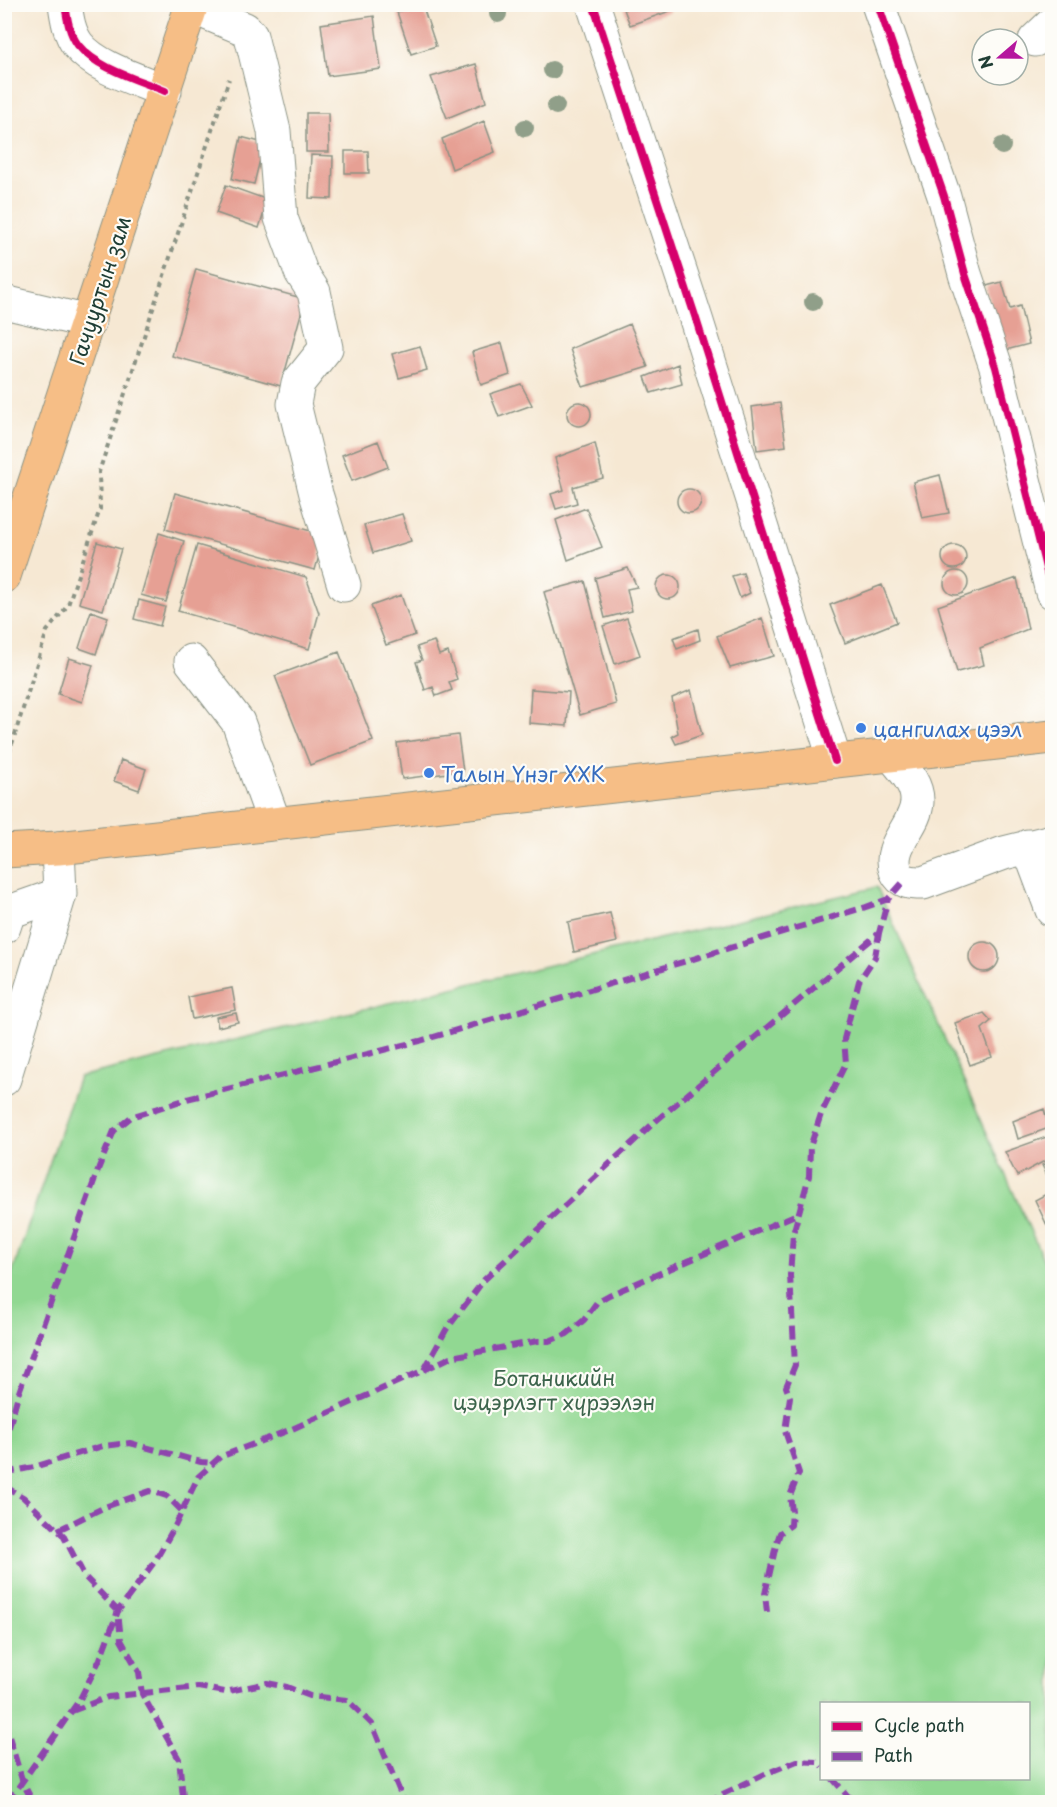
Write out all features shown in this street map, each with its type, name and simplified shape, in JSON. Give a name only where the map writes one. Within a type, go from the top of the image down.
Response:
[{"type":"main road","name":"Гачууртын зам","points":[[4,576],[192,6]]},
{"type":"main road","points":[[4,851],[58,848],[1053,736]]},
{"type":"street","points":[[65,4],[68,24],[78,45],[98,63],[165,91]]},
{"type":"street","points":[[593,4],[696,319],[835,761]]},
{"type":"street","points":[[878,4],[944,196],[996,368],[1053,592]]},
{"type":"street","points":[[192,6],[244,29],[251,36],[274,131],[281,218],[301,272],[314,292],[326,348],[298,383],[294,404],[316,494],[344,585]]},
{"type":"street","points":[[4,302],[89,322]]},
{"type":"street","points":[[191,661],[238,722],[274,822]]},
{"type":"street","points":[[891,754],[913,784],[917,794],[914,815],[900,840],[894,857],[894,867],[898,876],[912,884],[934,880],[982,860],[1040,844],[1053,910]]},
{"type":"street","points":[[4,1080],[60,894],[58,848]]},
{"type":"street","points":[[4,927],[9,912],[60,894]]},
{"type":"path","points":[[4,770],[47,631],[68,605],[100,509],[99,472],[244,29]]},
{"type":"green space","name":"Ботаникийн цэцэрлэгт хүрээлэн","points":[[877,887],[1052,1279],[1052,1802],[5,1802],[5,1294],[79,1077]]},
{"type":"building","points":[[422,4],[436,46],[411,54],[397,12]]},
{"type":"building","points":[[622,4],[668,4],[670,11],[630,25]]},
{"type":"building","points":[[374,16],[381,69],[328,76],[321,24]]},
{"type":"building","points":[[476,64],[486,102],[447,118],[431,77]]},
{"type":"building","points":[[306,113],[328,113],[329,152],[306,152]]},
{"type":"building","points":[[484,121],[495,152],[452,169],[442,139]]},
{"type":"building","points":[[241,137],[264,143],[254,184],[232,179]]},
{"type":"building","points":[[345,151],[368,151],[369,173],[345,173]]},
{"type":"building","points":[[311,155],[333,156],[332,199],[309,198]]},
{"type":"building","points":[[226,185],[268,200],[259,228],[216,213]]},
{"type":"building","points":[[196,269],[305,299],[281,386],[172,356]]},
{"type":"building","points":[[1002,282],[1010,309],[1020,306],[1029,344],[1002,351],[986,286]]},
{"type":"building","points":[[630,324],[648,367],[583,387],[570,349]]},
{"type":"building","points":[[502,343],[510,375],[481,385],[472,352]]},
{"type":"building","points":[[420,346],[427,370],[399,378],[392,354]]},
{"type":"building","points":[[678,364],[682,384],[651,393],[645,377]]},
{"type":"building","points":[[521,384],[532,405],[499,417],[490,394]]},
{"type":"building","points":[[574,402],[584,402],[591,409],[591,419],[584,426],[574,426],[567,419],[567,409]]},
{"type":"building","points":[[780,403],[786,446],[757,450],[752,407]]},
{"type":"building","points":[[378,441],[388,467],[352,481],[342,455]]},
{"type":"building","points":[[595,443],[603,478],[573,487],[577,503],[556,509],[551,494],[564,490],[555,458]]},
{"type":"building","points":[[940,475],[949,513],[922,518],[913,482]]},
{"type":"building","points":[[684,489],[694,489],[701,496],[701,506],[694,513],[684,513],[677,506],[677,496]]},
{"type":"building","points":[[175,493],[325,535],[315,570],[165,529]]},
{"type":"building","points":[[586,508],[602,547],[568,560],[556,520]]},
{"type":"building","points":[[402,514],[411,541],[373,553],[364,525]]},
{"type":"building","points":[[159,533],[184,541],[166,602],[141,595]]},
{"type":"building","points":[[97,542],[121,549],[103,610],[79,603]]},
{"type":"building","points":[[197,545],[306,577],[319,613],[309,649],[178,611]]},
{"type":"building","points":[[949,545],[959,545],[966,552],[966,562],[959,569],[949,569],[942,562],[942,552]]},
{"type":"building","points":[[628,568],[637,587],[627,589],[632,611],[605,618],[595,578]]},
{"type":"building","points":[[951,571],[961,571],[968,578],[968,588],[961,595],[951,595],[944,588],[944,578]]},
{"type":"building","points":[[743,573],[750,593],[740,598],[732,576]]},
{"type":"building","points":[[663,575],[673,575],[680,582],[680,592],[673,599],[663,599],[656,592],[656,582]]},
{"type":"building","points":[[1017,578],[1028,629],[980,648],[984,665],[957,672],[938,606]]},
{"type":"building","points":[[585,581],[616,704],[580,715],[544,592]]},
{"type":"building","points":[[882,585],[897,622],[845,643],[830,605]]},
{"type":"building","points":[[401,595],[415,635],[386,645],[371,606]]},
{"type":"building","points":[[139,600],[165,607],[160,626],[134,619]]},
{"type":"building","points":[[91,611],[108,617],[96,654],[79,648]]},
{"type":"building","points":[[627,618],[640,655],[615,664],[603,626]]},
{"type":"building","points":[[762,618],[774,656],[730,668],[717,636]]},
{"type":"building","points":[[698,629],[700,640],[677,649],[673,638]]},
{"type":"building","points":[[434,641],[439,655],[448,652],[457,679],[449,682],[452,690],[436,696],[433,687],[425,690],[416,662],[422,660],[417,647]]},
{"type":"building","points":[[339,652],[373,741],[310,765],[275,676]]},
{"type":"building","points":[[69,658],[93,665],[82,702],[58,694]]},
{"type":"building","points":[[531,689],[569,692],[567,726],[529,723]]},
{"type":"building","points":[[691,690],[702,735],[676,744],[672,736],[678,733],[672,698]]},
{"type":"building","points":[[458,735],[463,771],[402,779],[397,743]]},
{"type":"building","points":[[121,760],[146,769],[139,790],[114,781]]},
{"type":"building","points":[[610,913],[617,942],[574,952],[568,922]]},
{"type":"building","points":[[984,942],[995,946],[999,957],[995,968],[984,972],[973,968],[969,957],[973,946]]},
{"type":"building","points":[[232,988],[236,1010],[192,1019],[188,997]]},
{"type":"building","points":[[236,1013],[238,1022],[218,1027],[216,1017]]},
{"type":"building","points":[[984,1013],[991,1021],[982,1029],[992,1057],[970,1065],[955,1023]]},
{"type":"building","points":[[1044,1109],[1049,1128],[1018,1139],[1013,1121]]},
{"type":"building","points":[[1052,1135],[1052,1157],[1017,1176],[1005,1152]]},
{"type":"building","points":[[1052,1160],[1052,1186],[1042,1165]]},
{"type":"building","points":[[1052,1191],[1052,1236],[1035,1200]]},
{"type":"marked path","points":[[4,1445],[18,1395],[99,1167],[114,1131],[131,1117],[187,1099],[420,1041],[866,907],[888,899],[904,881]]},
{"type":"marked path","points":[[8,1802],[80,1699],[100,1659],[118,1611],[155,1561],[175,1526],[198,1477],[220,1457],[292,1429],[424,1370],[446,1330],[484,1280],[657,1120],[879,933],[888,899]]},
{"type":"marked path","points":[[767,1612],[765,1594],[776,1545],[780,1533],[791,1525],[790,1496],[799,1473],[785,1431],[790,1397],[786,1387],[795,1365],[790,1275],[793,1234],[809,1176],[810,1147],[821,1114],[846,1063],[844,1039],[859,981],[875,957],[879,933]]},
{"type":"marked path","points":[[424,1370],[451,1357],[549,1341],[567,1334],[584,1320],[597,1302],[609,1295],[797,1214]]},
{"type":"marked path","points":[[4,1473],[34,1467],[103,1446],[130,1443],[201,1462],[213,1463]]},
{"type":"marked path","points":[[4,1486],[23,1497],[63,1535],[85,1577],[118,1611],[121,1640],[139,1672],[142,1694],[179,1759],[183,1797],[186,1802]]},
{"type":"marked path","points":[[58,1530],[105,1507],[150,1491],[167,1496],[182,1511]]},
{"type":"marked path","points":[[72,1711],[108,1697],[198,1687],[225,1692],[267,1683],[287,1687],[310,1696],[347,1700],[372,1724],[404,1802]]},
{"type":"marked path","points":[[4,1720],[23,1783],[33,1802]]},
{"type":"marked path","points":[[706,1802],[797,1761],[818,1762],[820,1764]]},
{"type":"marked path","points":[[834,1780],[853,1802]]},
{"type":"cycle path","points":[[65,4],[72,36],[86,53],[107,67],[165,91]]},
{"type":"cycle path","points":[[593,4],[696,319],[835,761]]},
{"type":"cycle path","points":[[878,4],[944,196],[965,274],[996,367],[1052,592]]},
{"type":"place","name":"цангилах цээл","points":[[861,728]]},
{"type":"place","name":"Талын Үнэг ХХК","points":[[429,773]]}]
